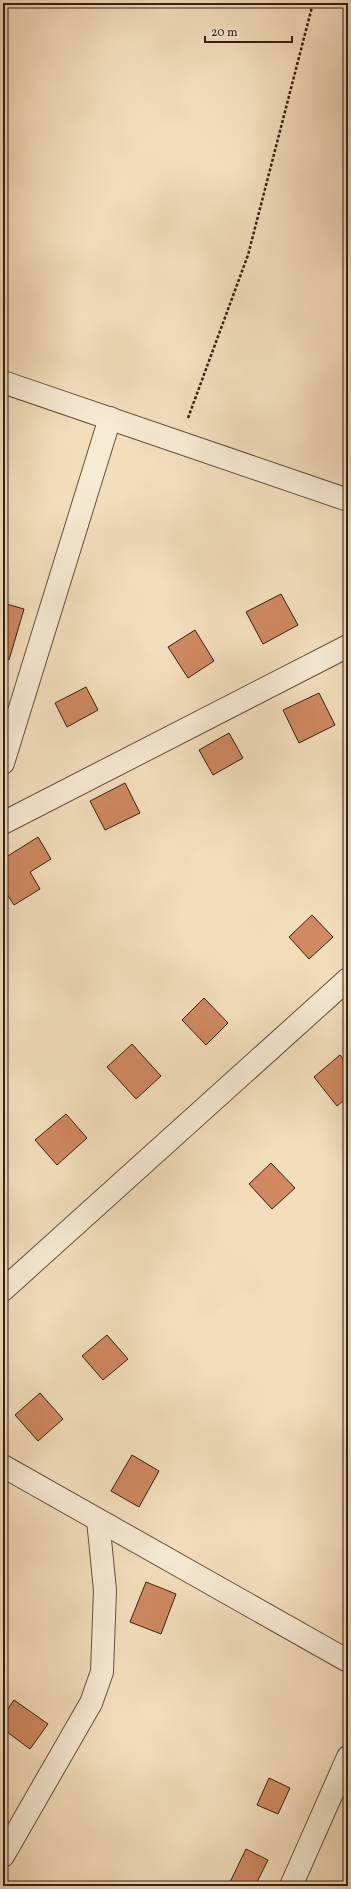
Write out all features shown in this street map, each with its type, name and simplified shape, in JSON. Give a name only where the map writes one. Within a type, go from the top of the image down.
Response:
[{"type":"street","points":[[3,382],[348,500]]},
{"type":"street","points":[[3,763],[110,418]]},
{"type":"street","points":[[3,823],[348,646]]},
{"type":"street","points":[[3,1290],[348,979]]},
{"type":"street","points":[[3,1466],[348,1661]]},
{"type":"street","points":[[3,1856],[91,1703],[102,1672],[105,1590],[98,1520]]},
{"type":"street","points":[[291,1886],[348,1757]]},
{"type":"path","points":[[179,442],[248,255],[312,3]]},
{"type":"building","points":[[281,594],[298,625],[263,644],[246,612]]},
{"type":"building","points":[[3,603],[24,609],[9,660],[3,658]]},
{"type":"building","points":[[195,630],[214,661],[188,678],[168,647]]},
{"type":"building","points":[[86,687],[98,710],[67,727],[55,703]]},
{"type":"building","points":[[319,693],[335,725],[299,743],[283,710]]},
{"type":"building","points":[[229,733],[243,758],[213,775],[199,750]]},
{"type":"building","points":[[125,783],[140,813],[105,830],[90,801]]},
{"type":"building","points":[[38,837],[51,859],[30,872],[40,889],[14,905],[3,888],[3,859]]},
{"type":"building","points":[[312,915],[333,937],[309,959],[289,937]]},
{"type":"building","points":[[204,998],[228,1023],[206,1045],[182,1020]]},
{"type":"building","points":[[132,1044],[161,1076],[136,1099],[107,1067]]},
{"type":"building","points":[[340,1055],[348,1065],[348,1097],[337,1106],[314,1077]]},
{"type":"building","points":[[66,1114],[87,1138],[57,1165],[35,1140]]},
{"type":"building","points":[[271,1163],[295,1188],[272,1209],[249,1184]]},
{"type":"building","points":[[107,1335],[128,1359],[103,1380],[82,1356]]},
{"type":"building","points":[[40,1393],[63,1419],[38,1441],[15,1415]]},
{"type":"building","points":[[132,1455],[159,1471],[139,1507],[111,1491]]},
{"type":"building","points":[[146,1582],[176,1594],[161,1634],[130,1622]]},
{"type":"building","points":[[14,1700],[48,1724],[30,1749],[3,1729],[3,1716]]},
{"type":"building","points":[[269,1778],[290,1788],[278,1814],[257,1805]]},
{"type":"building","points":[[246,1849],[268,1860],[255,1886],[238,1886],[230,1882]]}]
